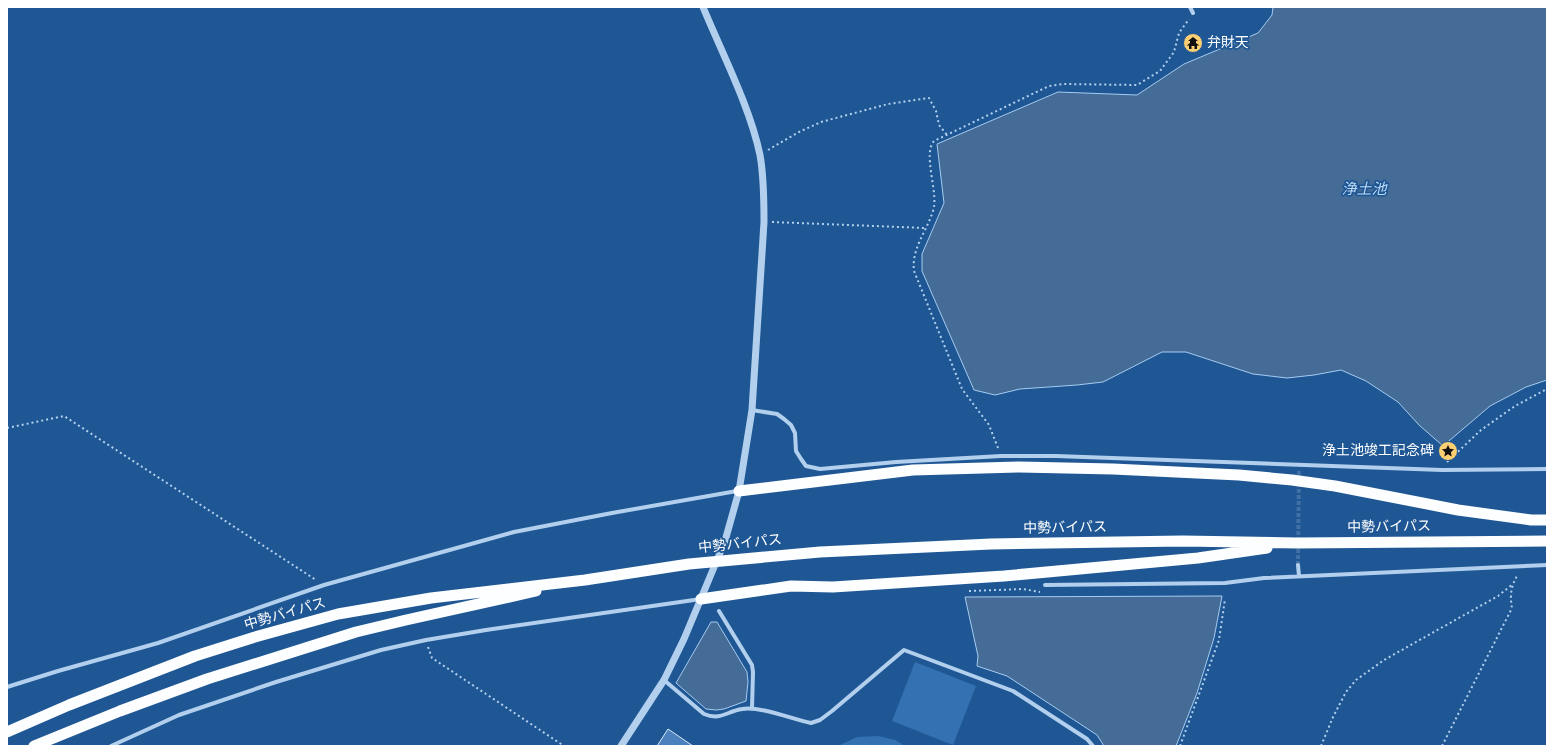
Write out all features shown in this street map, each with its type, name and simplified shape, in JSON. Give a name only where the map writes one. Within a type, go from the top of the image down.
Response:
[{"type":"highway","points":[[739,491],[913,470],[1019,467],[1113,470],[1216,474],[1292,480],[1335,486],[1458,510],[1531,520],[1547,520]]},
{"type":"highway","name":"中勢バイパス","points":[[7,732],[195,656],[255,637],[338,614],[432,598],[585,580],[689,564],[820,552],[991,544],[1183,541],[1297,543],[1547,541]]},
{"type":"highway","points":[[701,599],[791,586],[833,587],[996,576],[1198,558],[1297,543]]},
{"type":"highway","name":"中勢バイパス","points":[[34,746],[120,711],[207,679],[356,632],[585,580]]},
{"type":"street","points":[[621,746],[664,680],[684,639],[725,541],[739,491],[752,410],[764,222],[764,193],[760,155],[744,104],[703,7]]},
{"type":"street","points":[[1190,7],[1193,13]]},
{"type":"street","points":[[752,410],[777,414],[791,425],[795,433],[796,452],[801,460],[806,466],[820,470],[896,462],[1001,456],[1056,456],[1299,467],[1442,470],[1547,469]]},
{"type":"street","points":[[7,687],[158,643],[324,585],[514,532],[612,512],[739,491]]},
{"type":"street","points":[[1298,565],[1298,576]]},
{"type":"street","points":[[1045,585],[1225,582],[1298,576],[1547,565]]},
{"type":"street","points":[[111,746],[179,715],[276,682],[381,650],[426,640],[618,610],[701,599]]},
{"type":"street","points":[[719,611],[752,665],[752,708]]},
{"type":"street","points":[[664,680],[704,714],[711,717],[721,717],[740,709],[752,708],[811,723],[820,720],[904,650],[1013,692],[1087,740],[1093,746]]},
{"type":"path","points":[[1001,456],[990,425],[962,389],[914,271],[913,261],[934,207],[934,185],[929,153],[930,145],[934,141],[1049,86],[1063,84],[1137,85],[1160,71],[1174,52],[1179,33],[1193,13]]},
{"type":"path","points":[[760,155],[799,132],[821,122],[888,104],[929,98],[936,111],[939,125],[947,135]]},
{"type":"path","points":[[764,222],[925,228]]},
{"type":"path","points":[[1442,470],[1449,459],[1481,430],[1515,406],[1547,389]]},
{"type":"path","points":[[7,428],[64,416],[324,585]]},
{"type":"path","points":[[1442,746],[1511,610],[1513,604],[1510,598],[1513,584],[1521,565]]},
{"type":"path","points":[[1321,746],[1333,717],[1346,692],[1356,680],[1384,660],[1498,596],[1513,584]]},
{"type":"path","points":[[1180,746],[1219,640],[1225,599]]},
{"type":"path","points":[[426,640],[432,658],[564,746]]},
{"type":"shaded area","points":[[915,662],[976,686],[953,745],[892,721]]},
{"type":"shaded area","points":[[879,736],[895,740],[905,746],[838,746],[857,737]]},
{"type":"water","name":"浄土池","points":[[1273,7],[1547,7],[1547,380],[1526,387],[1490,406],[1443,446],[1419,425],[1398,402],[1366,381],[1341,370],[1287,378],[1253,374],[1186,352],[1162,352],[1103,382],[1020,389],[995,395],[974,390],[922,271],[922,254],[944,203],[937,144],[1058,92],[1137,95],[1184,64],[1258,33],[1272,15]]},
{"type":"water","points":[[1222,596],[1214,638],[1197,693],[1176,746],[1104,746],[1097,735],[1007,676],[977,666],[978,656],[965,597]]},
{"type":"water","points":[[711,622],[717,622],[747,672],[748,682],[746,701],[724,709],[716,710],[706,709],[676,683]]},
{"type":"building","points":[[668,729],[693,746],[657,746]]},
{"type":"tunnel","points":[[1298,565],[1299,469]]},
{"type":"place","name":"弁財天","points":[[1193,43]]},
{"type":"place","name":"浄土池竣工記念碑","points":[[1448,451]]}]
